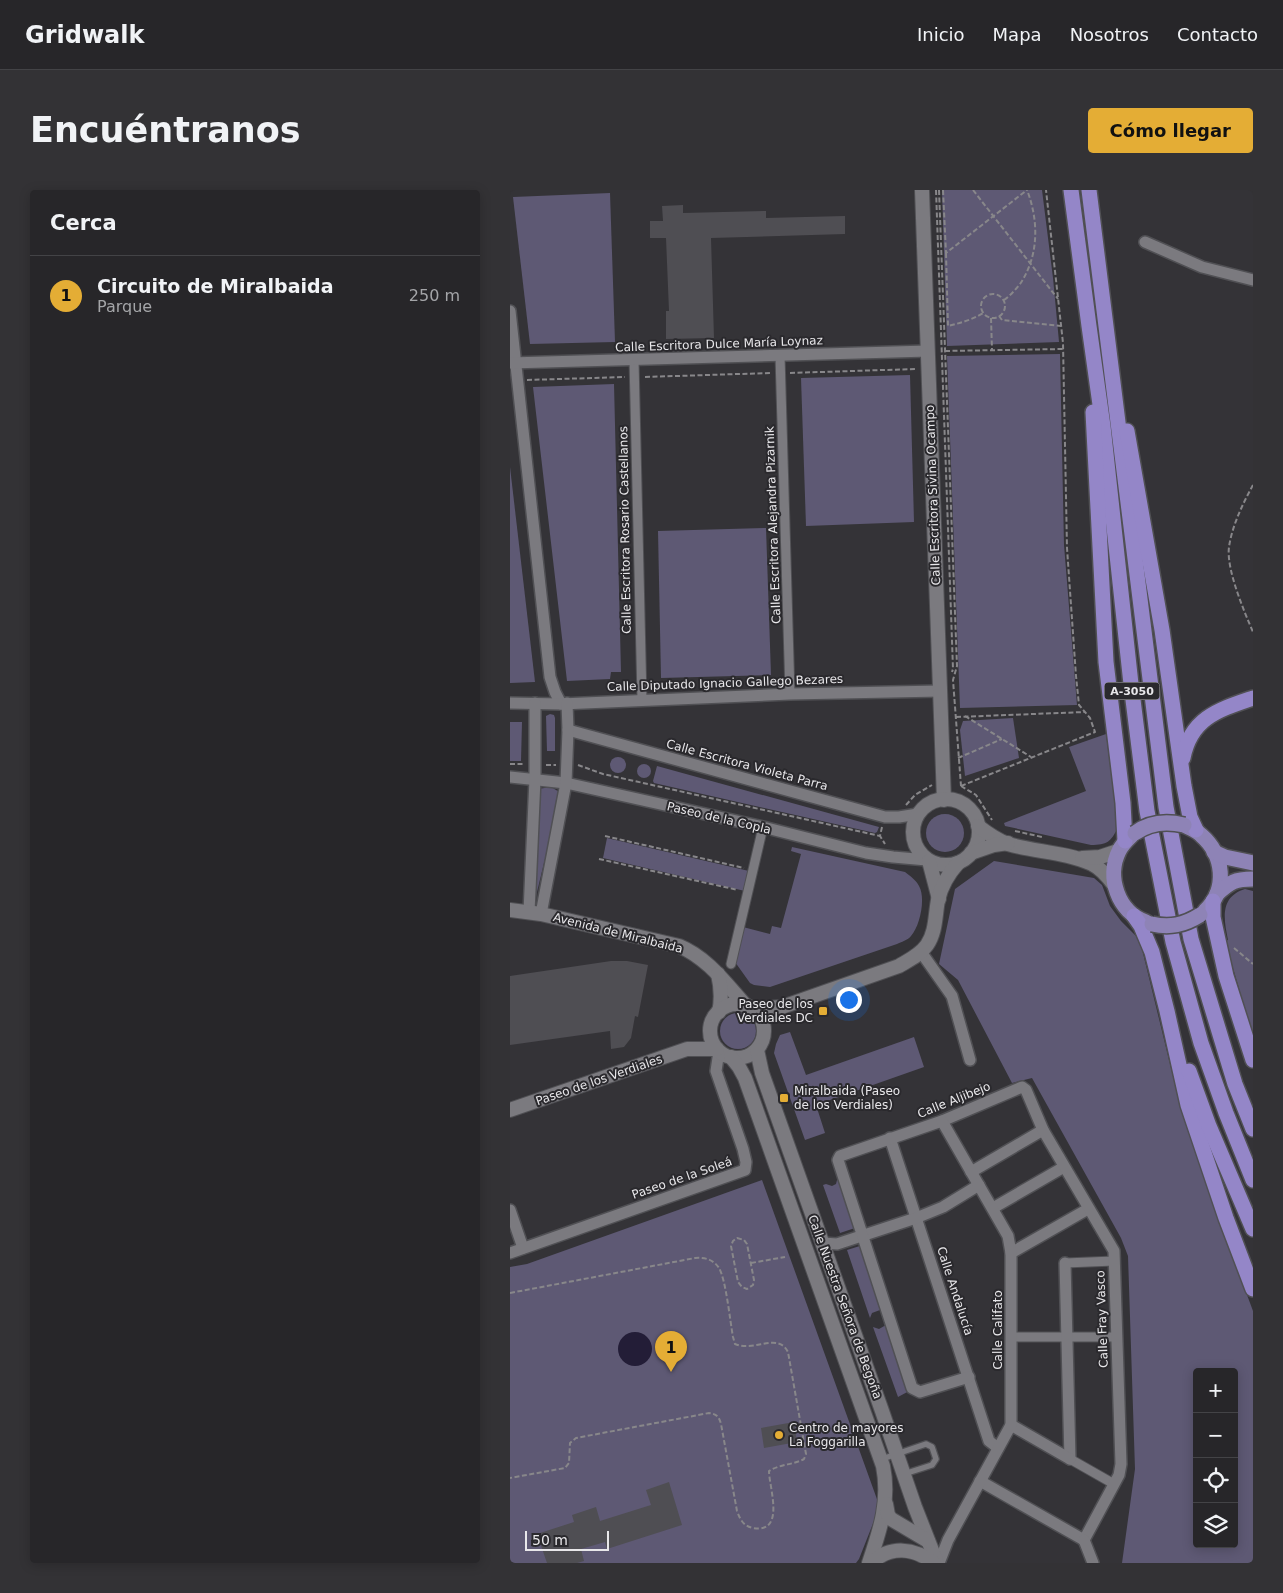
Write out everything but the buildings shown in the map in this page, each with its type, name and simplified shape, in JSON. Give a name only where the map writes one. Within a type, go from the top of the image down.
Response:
[{"type":"highway","name":"A-3050","points":[[1071,190],[1103,426],[1131,684],[1149,821],[1173,942],[1202,1043],[1226,1112],[1253,1180]]},
{"type":"highway","name":"A-3050","points":[[1090,190],[1166,807],[1191,939],[1235,1084],[1253,1130]]},
{"type":"highway","points":[[1106,324],[1133,461],[1164,638],[1190,828]]},
{"type":"highway","points":[[1088,326],[1106,662],[1124,809],[1126,842]]},
{"type":"highway","points":[[1182,765],[1188,742],[1200,723],[1216,712],[1253,698]]},
{"type":"highway","points":[[1215,897],[1213,917],[1226,976],[1253,1060]]},
{"type":"highway","points":[[1134,916],[1146,936],[1167,1011],[1188,1105],[1226,1218],[1253,1289]]},
{"type":"highway","points":[[1167,1011],[1209,1126],[1253,1229]]},
{"type":"main road","points":[[1215,897],[1220,884],[1220,866],[1214,852],[1202,835],[1190,828],[1161,822],[1142,828],[1126,842],[1114,870],[1114,885],[1119,900],[1134,916],[1152,924],[1161,926],[1183,924],[1200,916],[1227,884],[1235,880],[1253,879]]},
{"type":"main road","points":[[1214,852],[1225,857],[1253,863]]},
{"type":"street","name":"Calle Escritora Sivina Ocampo","points":[[922,190],[944,800]]},
{"type":"street","points":[[1145,242],[1202,267],[1253,280]]},
{"type":"street","points":[[510,311],[513,363],[518,380],[550,677],[555,692],[564,703],[568,730],[566,784],[535,913]]},
{"type":"street","name":"Calle Escritora Dulce María Loynaz","points":[[513,363],[928,352]]},
{"type":"street","name":"Calle Escritora Alejandra Pizarnik","points":[[780,356],[790,694]]},
{"type":"street","name":"Calle Escritora Rosario Castellanos","points":[[634,360],[642,700]]},
{"type":"street","name":"Calle Diputado Ignacio Gallego Bezares","points":[[510,703],[535,704],[790,694],[940,691]]},
{"type":"street","points":[[535,704],[535,913]]},
{"type":"street","name":"Calle Escritora Violeta Parra","points":[[568,730],[885,817],[918,814]]},
{"type":"street","name":"Paseo de la Copla","points":[[510,776],[566,784],[763,827],[866,853],[928,860]]},
{"type":"street","points":[[944,800],[953,800],[969,809],[975,817],[978,835],[976,845],[965,859],[958,863],[943,865],[928,860],[921,854],[913,839],[913,830],[914,821],[925,806],[944,800]]},
{"type":"street","points":[[978,826],[988,833],[1011,838],[1093,864],[1114,885]]},
{"type":"street","points":[[732,964],[763,827]]},
{"type":"street","points":[[971,853],[1011,838]]},
{"type":"street","points":[[1073,858],[1100,857],[1126,842]]},
{"type":"street","points":[[928,860],[939,899]]},
{"type":"street","points":[[716,1017],[732,1005],[749,1008],[782,1008],[899,966],[920,952],[932,936],[939,899],[948,877],[958,863]]},
{"type":"street","name":"Avenida de Miralbaida","points":[[510,910],[535,913],[679,946],[700,957],[749,1008]]},
{"type":"street","points":[[920,952],[952,996],[970,1060]]},
{"type":"street","points":[[718,974],[721,987],[721,1002],[711,1032],[712,1041],[722,1052],[740,1058],[749,1056],[761,1043],[764,1027],[758,1014],[749,1008]]},
{"type":"street","points":[[764,1027],[782,1008]]},
{"type":"street","name":"Paseo de los Verdiales","points":[[510,1110],[687,1049],[703,1035],[716,1017]]},
{"type":"street","name":"Paseo de los Verdiales","points":[[687,1049],[722,1052]]},
{"type":"street","name":"Calle Nuestra Señora de Begoña","points":[[756,1050],[762,1073],[915,1507],[937,1563]]},
{"type":"street","name":"Paseo de la Soleá","points":[[510,1253],[745,1170],[744,1149],[716,1071],[722,1052]]},
{"type":"street","name":"Calle Nuestra Señora de Begoña","points":[[722,1052],[739,1067],[744,1078],[885,1476],[886,1499],[882,1524],[870,1563]]},
{"type":"street","name":"Calle Aljibejo","points":[[863,1236],[838,1160],[840,1156],[942,1121],[1022,1087]]},
{"type":"street","name":"Calle Fray Vasco","points":[[1022,1087],[1026,1090],[1043,1130],[1114,1251],[1119,1475],[1084,1540]]},
{"type":"street","name":"Calle Califato","points":[[937,1563],[1011,1425],[1012,1337],[1011,1253],[1008,1236],[942,1121]]},
{"type":"street","points":[[971,1172],[1043,1130]]},
{"type":"street","name":"Calle Andalucía","points":[[890,1138],[989,1441],[998,1448]]},
{"type":"street","points":[[993,1208],[1064,1167]]},
{"type":"street","points":[[823,1243],[837,1244],[943,1208],[979,1185]]},
{"type":"street","points":[[1011,1253],[1088,1209]]},
{"type":"street","points":[[510,1210],[523,1248]]},
{"type":"street","points":[[863,1236],[912,1388],[920,1392],[968,1377]]},
{"type":"street","points":[[1070,1459],[1065,1263],[1114,1261]]},
{"type":"street","points":[[1012,1337],[1116,1337]]},
{"type":"street","points":[[1011,1425],[1114,1484]]},
{"type":"street","points":[[980,1481],[1084,1540],[1093,1563]]},
{"type":"street","points":[[886,1499],[888,1515],[896,1523],[928,1541],[948,1540]]},
{"type":"street","points":[[896,1523],[908,1521],[912,1517],[915,1507]]},
{"type":"street","points":[[870,1563],[884,1554],[899,1550],[916,1552],[937,1563]]},
{"type":"lane","points":[[880,1459],[926,1444],[932,1447],[936,1459],[932,1465],[904,1474]]},
{"type":"path","points":[[939,190],[957,666],[953,680],[960,786]]},
{"type":"path","points":[[943,190],[948,326],[965,322],[983,313]]},
{"type":"path","points":[[973,190],[1058,300]]},
{"type":"path","points":[[946,253],[1027,190],[1033,208],[1036,228],[1035,244],[1030,263],[1018,285],[1008,298],[1004,300]]},
{"type":"path","points":[[960,786],[1095,732],[1090,718],[1079,705],[1076,676],[1067,548],[1063,349],[1046,190]]},
{"type":"path","points":[[994,294],[1004,300],[1005,307],[999,316],[991,318],[983,313],[981,306],[984,298],[987,296],[994,294]]},
{"type":"path","points":[[999,316],[1002,320],[1061,326]]},
{"type":"path","points":[[991,318],[992,350]]},
{"type":"path","points":[[945,351],[1063,349]]},
{"type":"path","points":[[518,380],[943,368]]},
{"type":"path","points":[[1253,485],[1234,528],[1229,548],[1230,567],[1253,632]]},
{"type":"path","points":[[956,717],[1085,712]]},
{"type":"path","points":[[965,716],[1032,758]]},
{"type":"path","points":[[958,758],[1002,739]]},
{"type":"path","points":[[510,764],[581,765],[604,774],[880,836]]},
{"type":"path","points":[[960,786],[976,795],[994,822]]},
{"type":"path","points":[[604,836],[753,870]]},
{"type":"path","points":[[1011,838],[1042,838]]},
{"type":"path","points":[[599,859],[748,893]]},
{"type":"path","points":[[1231,945],[1253,964]]},
{"type":"path","points":[[737,1238],[744,1240],[748,1244],[751,1263],[754,1280],[753,1285],[748,1289],[742,1287],[738,1282],[731,1246],[737,1238]]},
{"type":"path","points":[[751,1263],[785,1257]]},
{"type":"path","points":[[510,1293],[695,1258],[708,1259],[715,1263],[722,1276],[733,1337],[736,1344],[750,1346],[774,1342],[785,1346],[788,1352],[806,1454],[804,1460],[769,1470],[774,1515],[771,1522],[765,1527],[756,1528],[740,1521],[721,1424],[718,1416],[714,1414],[708,1413],[576,1438],[570,1443],[569,1463],[565,1468],[510,1478]]},
{"type":"shaded area","points":[[942,190],[1042,190],[1059,342],[947,346]]},
{"type":"shaded area","points":[[610,193],[615,342],[530,344],[513,197]]},
{"type":"shaded area","points":[[1060,354],[1064,545],[1077,705],[960,708],[947,356]]},
{"type":"shaded area","points":[[910,375],[914,522],[806,526],[801,378]]},
{"type":"shaded area","points":[[614,384],[621,672],[611,672],[610,679],[567,681],[533,387]]},
{"type":"shaded area","points":[[510,467],[535,682],[510,683]]},
{"type":"shaded area","points":[[766,528],[771,675],[661,678],[658,531]]},
{"type":"shaded area","points":[[554,715],[555,718],[555,751],[547,751],[546,716]]},
{"type":"shaded area","points":[[1013,718],[1019,758],[965,776],[960,730],[963,721]]},
{"type":"shaded area","points":[[510,722],[522,722],[521,761],[510,761]]},
{"type":"shaded area","points":[[1106,734],[1118,827],[1108,842],[1091,845],[1005,826],[1004,823],[1086,791],[1069,747]]},
{"type":"shaded area","points":[[618,757],[624,759],[626,765],[624,771],[618,773],[612,771],[610,765],[612,759]]},
{"type":"shaded area","points":[[641,764],[647,764],[651,771],[647,778],[641,778],[637,774],[637,768]]},
{"type":"shaded area","points":[[657,766],[879,827],[875,833],[654,783]]},
{"type":"shaded area","points":[[551,787],[561,793],[536,896],[538,789]]},
{"type":"shaded area","points":[[945,814],[959,819],[964,833],[959,847],[945,852],[931,847],[926,833],[931,819]]},
{"type":"shaded area","points":[[607,838],[749,871],[745,891],[603,858]]},
{"type":"shaded area","points":[[792,847],[905,872],[918,884],[922,897],[921,912],[917,926],[911,936],[897,944],[770,987],[750,983],[735,962],[743,927],[770,934],[772,926],[781,928],[801,854],[791,851]]},
{"type":"shaded area","points":[[994,861],[1094,878],[1102,885],[1110,906],[1121,921],[1136,936],[1142,949],[1179,1101],[1217,1214],[1253,1311],[1253,1562],[1122,1563],[1135,1469],[1128,1256],[1121,1238],[1032,1078],[1012,1083],[958,980],[939,964],[955,889]]},
{"type":"shaded area","points":[[1245,889],[1253,891],[1253,1036],[1225,941],[1228,940],[1225,925],[1227,903],[1237,893]]},
{"type":"shaded area","points":[[738,1013],[745,1014],[751,1018],[755,1024],[755,1038],[751,1044],[745,1048],[738,1049],[731,1048],[725,1044],[721,1038],[720,1031],[721,1024],[725,1018],[731,1014]]},
{"type":"shaded area","points":[[790,1032],[806,1075],[914,1037],[924,1067],[816,1105],[825,1133],[805,1140],[774,1053],[780,1035]]},
{"type":"shaded area","points":[[842,1179],[858,1227],[840,1233],[823,1185],[832,1186],[836,1184],[837,1180]]},
{"type":"shaded area","points":[[762,1180],[878,1502],[874,1521],[859,1559],[856,1563],[510,1563],[510,1267],[527,1264]]},
{"type":"shaded area","points":[[863,1245],[885,1311],[880,1310],[872,1313],[870,1318],[847,1250]]},
{"type":"shaded area","points":[[886,1325],[911,1390],[898,1397],[873,1327],[879,1329]]},
{"type":"shaded area","points":[[635,1332],[647,1337],[652,1349],[647,1361],[635,1366],[623,1361],[618,1349],[623,1337]]},
{"type":"place","name":"Paseo de los Verdiales DC","points":[[823,1011]]},
{"type":"place","name":"Miralbaida (Paseo de los Verdiales)","points":[[784,1098]]},
{"type":"place","name":"Circuito de Miralbaida","points":[[671,1372]]},
{"type":"place","name":"Centro de mayores La Foggarilla","points":[[779,1435]]}]
